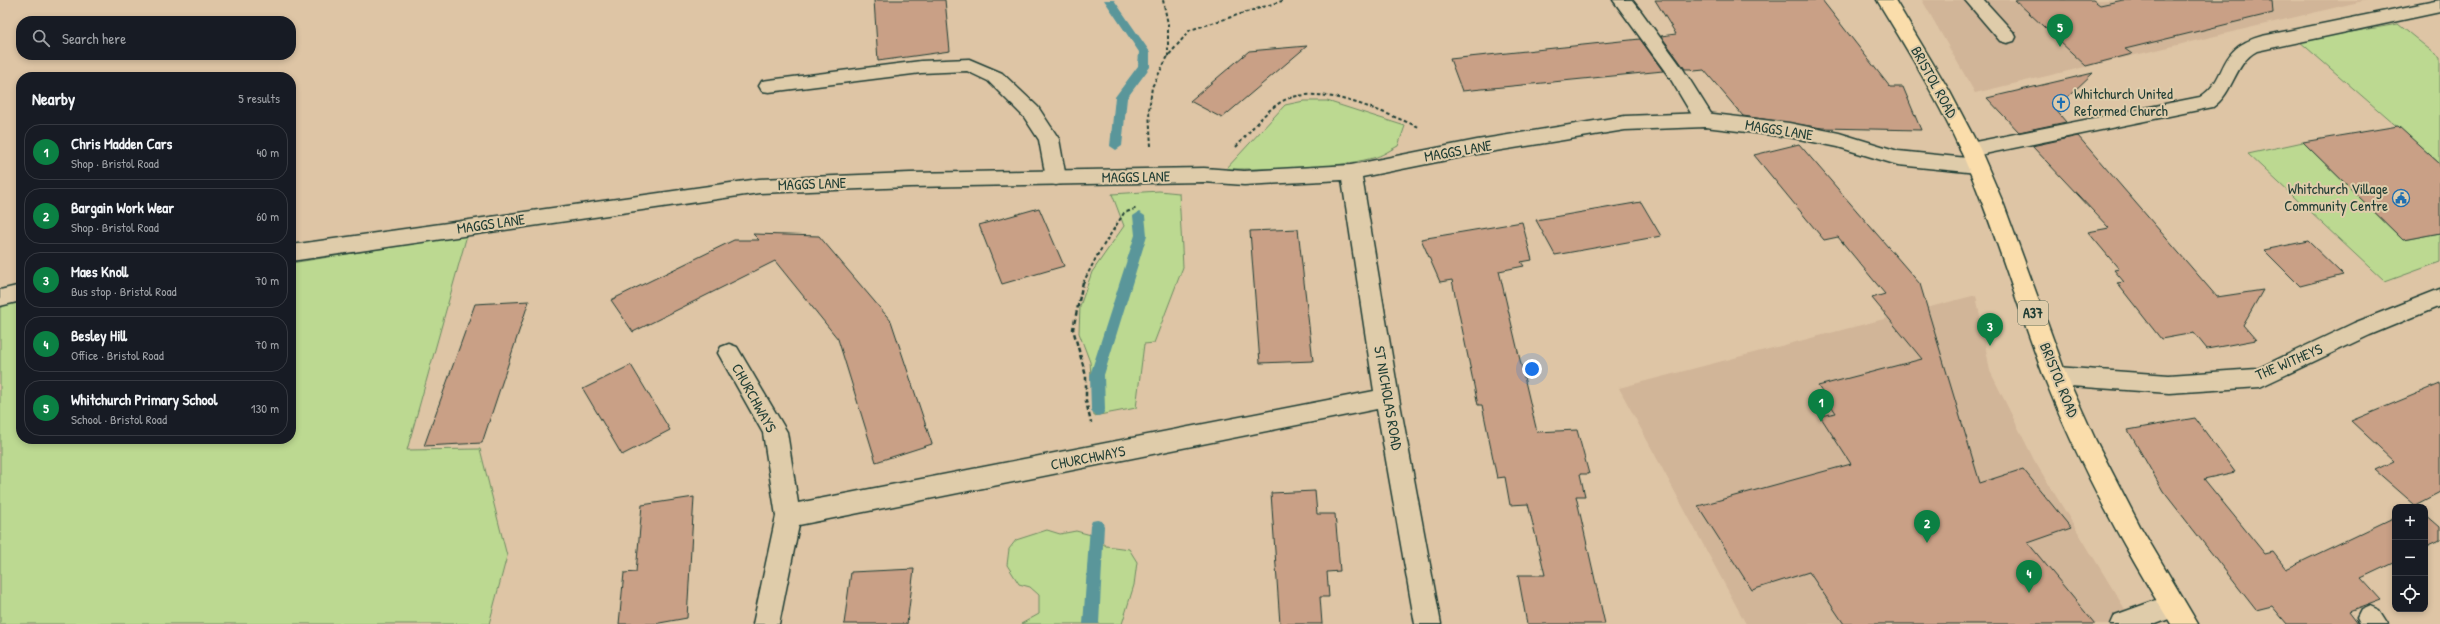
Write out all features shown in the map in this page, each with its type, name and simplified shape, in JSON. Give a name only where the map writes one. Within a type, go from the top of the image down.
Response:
[{"type":"highway","name":"BRISTOL ROAD","points":[[1886,0],[1929,70],[1974,158],[2000,220],[2056,376],[2119,511],[2179,615]]},
{"type":"street","points":[[1622,0],[1654,40],[1694,98],[1705,120]]},
{"type":"street","points":[[1974,0],[2007,38]]},
{"type":"street","name":"MAGGS LANE","points":[[296,252],[759,186],[910,180],[1204,175],[1244,178],[1351,172],[1477,147],[1625,123],[1705,120],[1796,131],[1839,140],[1898,158],[1974,158],[2206,102],[2216,97],[2239,54],[2247,48],[2262,42],[2440,6]]},
{"type":"street","points":[[769,86],[921,67],[969,65],[996,77],[1031,112],[1049,139],[1056,178]]},
{"type":"street","name":"ST NICHOLAS ROAD","points":[[1351,172],[1387,398],[1428,624]]},
{"type":"street","points":[[0,298],[16,294]]},
{"type":"street","name":"THE WITHEYS","points":[[2056,376],[2169,384],[2260,378],[2362,329],[2440,297]]},
{"type":"street","name":"CHURCHWAYS","points":[[729,353],[775,432],[788,516],[766,624]]},
{"type":"street","name":"CHURCHWAYS","points":[[788,516],[1387,398]]},
{"type":"street","points":[[2124,624],[2179,615]]},
{"type":"path","points":[[1163,0],[1168,24],[1168,56]]},
{"type":"path","points":[[1154,177],[1149,111],[1152,87],[1168,56],[1190,30],[1285,0]]},
{"type":"path","points":[[1204,175],[1271,112],[1287,99],[1308,96],[1331,96],[1421,127]]},
{"type":"path","points":[[1098,456],[1086,401],[1086,376],[1073,329],[1076,304],[1084,277],[1098,254],[1124,214],[1138,207]]},
{"type":"shaded area","points":[[1922,0],[2367,0],[1975,93]]},
{"type":"shaded area","points":[[1976,295],[1990,371],[2034,460],[2134,624],[1746,624],[1619,388]]},
{"type":"green space","points":[[2398,24],[2440,58],[2440,164],[2299,41]]},
{"type":"green space","points":[[1304,101],[1327,101],[1405,126],[1398,146],[1376,157],[1337,165],[1300,168],[1226,169],[1285,105]]},
{"type":"green space","points":[[2303,142],[2403,240],[2440,233],[2440,262],[2385,282],[2248,154]]},
{"type":"green space","points":[[1159,191],[1179,193],[1183,267],[1154,343],[1144,344],[1136,408],[1094,416],[1090,362],[1079,333],[1080,306],[1092,272],[1124,226],[1112,194]]},
{"type":"green space","points":[[467,235],[407,450],[480,449],[507,556],[489,624],[0,624],[0,305],[16,303],[16,444],[296,444],[296,262]]},
{"type":"green space","points":[[1047,530],[1060,534],[1076,531],[1091,535],[1106,546],[1129,549],[1137,562],[1134,585],[1122,624],[1021,624],[1039,614],[1039,595],[1030,587],[1019,584],[1007,565],[1009,549],[1016,540]]},
{"type":"building","points":[[874,0],[945,0],[950,51],[878,61]]},
{"type":"building","points":[[1655,0],[1822,0],[1890,87],[1903,87],[1921,130],[1822,128],[1743,116],[1704,70],[1694,71],[1692,69],[1685,69],[1661,36],[1676,34]]},
{"type":"building","points":[[2015,0],[2093,0],[2100,5],[2123,0],[2272,0],[2273,13],[2125,49],[2132,54],[2086,66]]},
{"type":"building","points":[[1640,39],[1663,71],[1462,91],[1450,59]]},
{"type":"building","points":[[1307,46],[1222,118],[1190,101],[1249,51]]},
{"type":"building","points":[[2093,73],[2055,109],[2066,122],[2019,132],[1987,98]]},
{"type":"building","name":"Whitchurch Village Community Centre","points":[[2398,126],[2440,164],[2440,233],[2403,240],[2303,142]]},
{"type":"building","points":[[2078,136],[2217,297],[2263,290],[2243,325],[2256,340],[2207,349],[2194,333],[2161,339],[2117,283],[2124,282],[2114,270],[2119,269],[2088,232],[2109,228],[2032,146]]},
{"type":"building","points":[[1799,144],[1920,284],[1980,483],[2023,469],[2071,528],[2028,543],[2095,624],[1844,624],[1809,572],[1752,590],[1698,506],[1851,464],[1820,416],[1836,413],[1818,386],[1922,359],[1872,298],[1885,294],[1838,237],[1824,240],[1754,155]]},
{"type":"building","points":[[1641,202],[1661,236],[1555,255],[1536,220]]},
{"type":"building","points":[[1039,208],[1064,266],[1002,284],[979,225]]},
{"type":"building","points":[[1522,222],[1532,260],[1521,262],[1524,266],[1499,271],[1537,432],[1577,430],[1589,474],[1580,474],[1585,496],[1576,496],[1605,624],[1527,624],[1518,575],[1545,575],[1528,504],[1510,505],[1505,477],[1497,478],[1482,405],[1478,405],[1452,280],[1440,282],[1421,239]]},
{"type":"building","points":[[1298,229],[1313,361],[1260,363],[1250,231]]},
{"type":"building","points":[[753,234],[819,236],[891,321],[932,444],[876,462],[838,339],[775,261],[633,332],[611,300],[734,240],[759,240]]},
{"type":"building","points":[[2308,241],[2343,275],[2300,286],[2264,250]]},
{"type":"building","points":[[529,301],[482,443],[424,446],[475,304]]},
{"type":"building","points":[[631,365],[670,430],[622,455],[583,389]]},
{"type":"building","points":[[2440,384],[2440,492],[2417,504],[2414,504],[2375,470],[2394,461],[2351,421]]},
{"type":"building","points":[[2195,418],[2235,472],[2204,479],[2265,554],[2273,552],[2286,569],[2392,518],[2392,563],[2361,578],[2381,600],[2349,612],[2358,624],[2287,624],[2272,606],[2256,610],[2163,491],[2128,430]]},
{"type":"building","points":[[1315,491],[1317,514],[1335,514],[1340,571],[1327,572],[1329,597],[1320,597],[1322,624],[1280,624],[1271,493]]},
{"type":"building","points":[[694,497],[687,618],[654,624],[619,624],[624,573],[636,572],[642,505]]},
{"type":"building","points":[[2428,517],[2440,527],[2440,540],[2428,546]]},
{"type":"building","points":[[914,569],[907,624],[844,624],[851,572]]},
{"type":"waterway","points":[[1109,0],[1145,52],[1144,67],[1121,97],[1116,146]]},
{"type":"waterway","points":[[1098,410],[1097,375],[1141,235],[1139,216]]},
{"type":"waterway","points":[[1091,624],[1097,526]]},
{"type":"place","name":"Whitchurch Primary School","points":[[2060,47]]},
{"type":"place","name":"Whitchurch United Reformed Church","points":[[2061,103]]},
{"type":"place","name":"Whitchurch Village Community Centre","points":[[2401,198]]},
{"type":"place","name":"Maes Knoll","points":[[1990,346]]},
{"type":"place","name":"Chris Madden Cars","points":[[1821,422]]},
{"type":"place","name":"Bargain Work Wear","points":[[1927,543]]},
{"type":"place","name":"Besley Hill","points":[[2029,593]]}]
